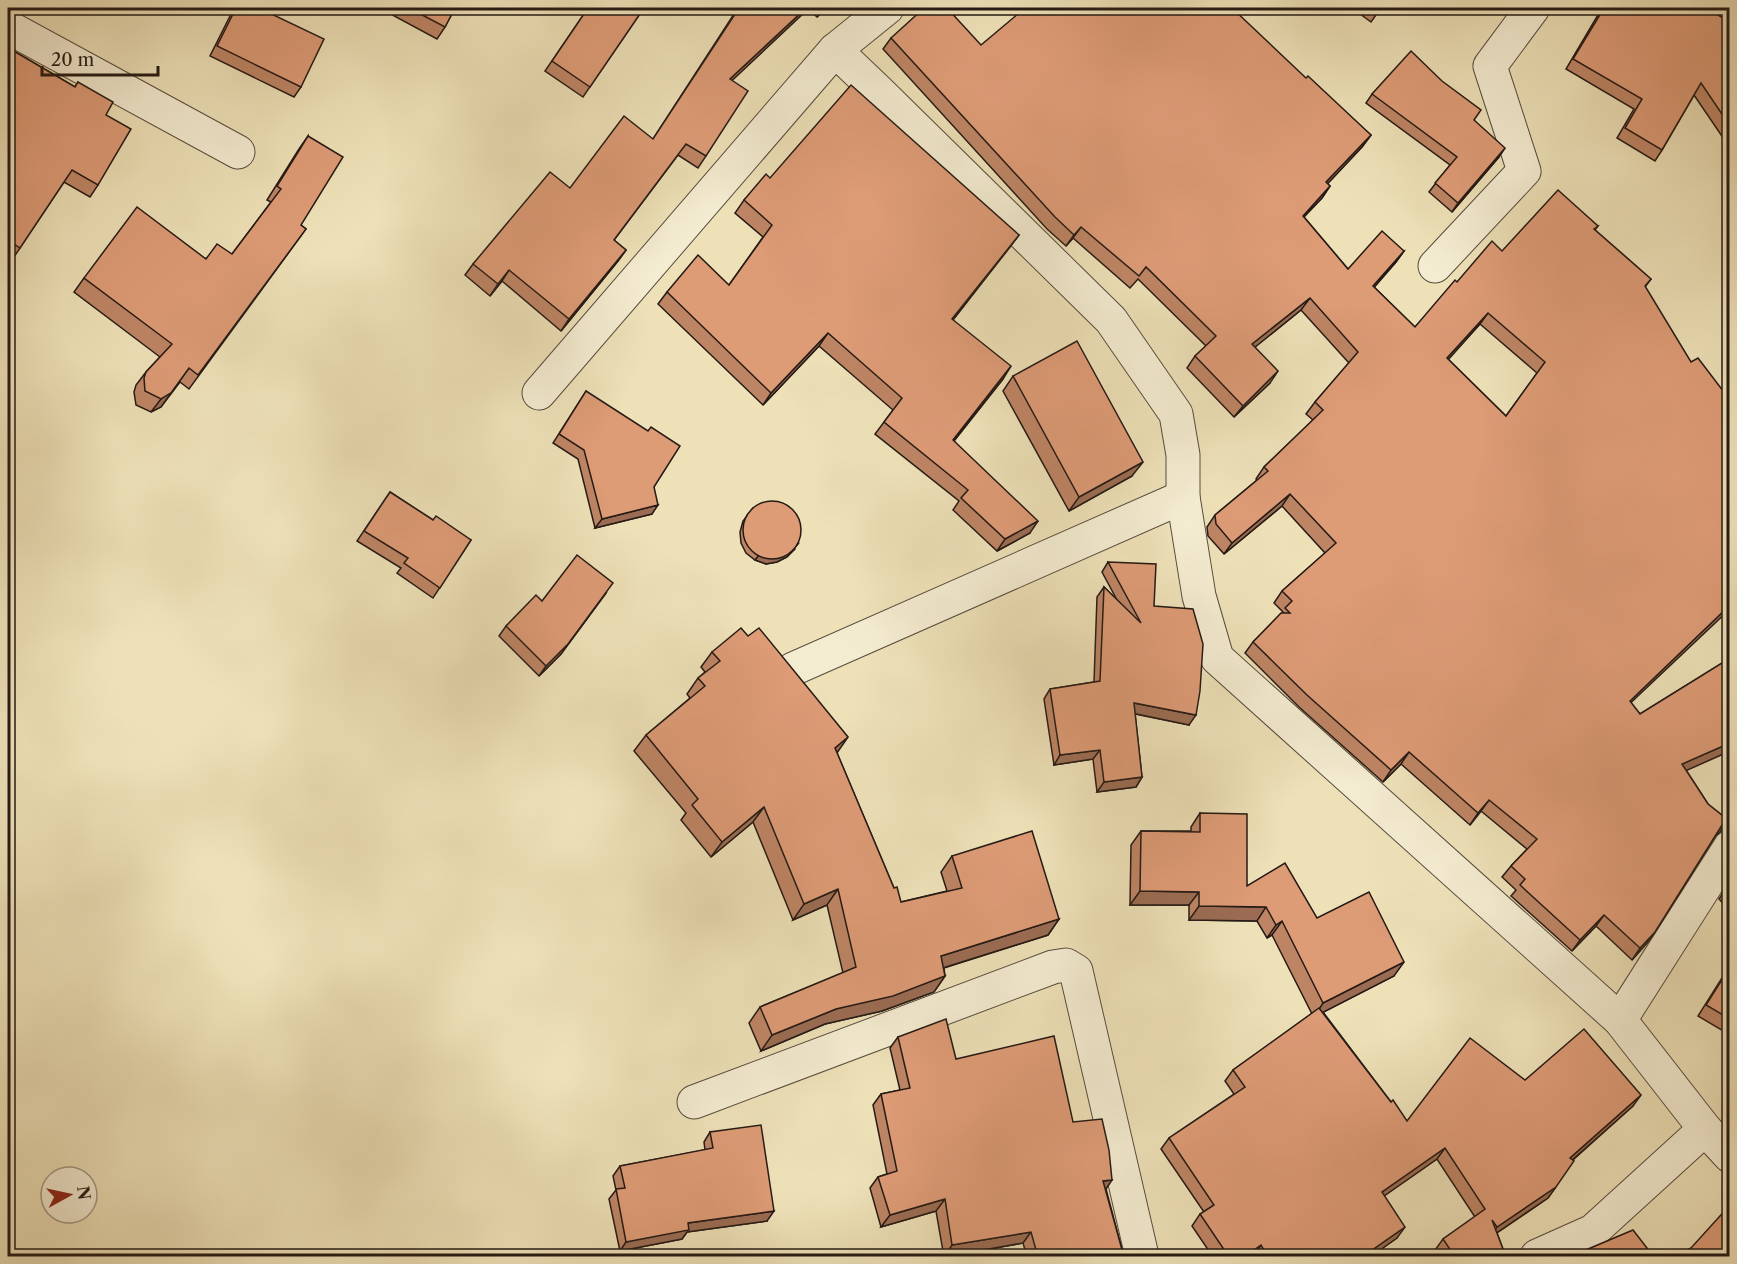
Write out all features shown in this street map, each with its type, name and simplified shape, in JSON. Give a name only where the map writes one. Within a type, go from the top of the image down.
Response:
[{"type":"street","points":[[539,393],[835,51],[887,8]]},
{"type":"street","points":[[1435,266],[1524,171],[1490,66],[1533,8]]},
{"type":"street","points":[[8,27],[238,152]]},
{"type":"street","points":[[835,51],[1111,320],[1176,414],[1183,455],[1183,496],[1199,596],[1217,658],[1620,1020],[1705,1129],[1730,1156]]},
{"type":"street","points":[[794,669],[1183,496]]},
{"type":"street","points":[[1620,1020],[1730,847]]},
{"type":"street","points":[[694,1102],[1053,967],[1066,965],[1076,971],[1142,1257]]},
{"type":"street","points":[[1537,1257],[1593,1231],[1705,1129]]},
{"type":"building","points":[[236,8],[259,8],[324,39],[301,87],[217,46]]},
{"type":"building","points":[[409,8],[455,8],[445,27]]},
{"type":"building","points":[[588,8],[644,8],[590,87],[552,61]]},
{"type":"building","points":[[739,8],[806,8],[730,79],[748,91],[706,156],[686,144],[614,240],[626,250],[569,319],[509,270],[498,284],[473,264],[550,172],[570,188],[624,116],[653,139]]},
{"type":"building","points":[[924,8],[947,8],[981,45],[1025,8],[1232,8],[1371,135],[1326,182],[1330,186],[1303,216],[1348,269],[1382,231],[1404,251],[1373,286],[1415,327],[1492,241],[1502,251],[1558,190],[1598,226],[1594,229],[1651,279],[1645,286],[1691,362],[1698,358],[1730,400],[1730,605],[1630,701],[1640,714],[1730,658],[1730,743],[1682,764],[1708,804],[1728,820],[1722,825],[1655,932],[1640,948],[1604,915],[1580,940],[1520,885],[1525,879],[1511,866],[1537,839],[1489,800],[1478,813],[1409,752],[1391,770],[1307,695],[1253,642],[1281,613],[1290,613],[1285,608],[1292,601],[1282,591],[1336,543],[1290,494],[1232,543],[1216,524],[1215,515],[1268,471],[1264,467],[1323,410],[1315,402],[1358,352],[1310,298],[1252,344],[1278,371],[1243,406],[1195,356],[1216,336],[1146,267],[1139,276],[1081,227],[1074,235],[891,38]],"holes":[[[1488,313],[1545,362],[1506,416],[1447,358]]]},
{"type":"building","points":[[1604,8],[1706,8],[1730,22],[1730,126],[1701,83],[1662,150],[1625,128],[1642,99],[1573,59]]},
{"type":"building","points":[[12,50],[75,87],[78,82],[113,102],[106,115],[131,129],[98,185],[72,170],[20,248],[8,240],[8,58]]},
{"type":"building","points":[[1411,51],[1442,81],[1481,110],[1474,120],[1505,148],[1458,203],[1435,183],[1457,157],[1372,94]]},
{"type":"building","points":[[851,85],[1019,235],[952,319],[1011,366],[953,440],[1038,521],[1005,539],[961,498],[968,490],[884,422],[902,398],[828,333],[771,393],[667,292],[698,255],[729,285],[772,225],[744,200],[766,174],[770,178]]},
{"type":"building","points":[[308,136],[343,157],[301,225],[306,229],[198,375],[189,368],[171,393],[161,399],[145,391],[146,372],[172,344],[84,278],[137,207],[206,259],[217,244],[232,254],[281,189],[277,186]]},
{"type":"building","points":[[1077,341],[1143,462],[1079,497],[1013,376]]},
{"type":"building","points":[[586,391],[648,431],[651,427],[680,446],[654,487],[658,505],[602,519],[584,450],[559,434]]},
{"type":"building","points":[[390,492],[433,520],[436,516],[471,540],[440,588],[404,563],[408,558],[364,531]]},
{"type":"building","points":[[772,501],[788,506],[796,514],[801,530],[796,546],[788,554],[772,559],[756,554],[748,546],[743,530],[748,514],[756,506]]},
{"type":"building","points":[[577,555],[613,583],[568,644],[546,666],[506,626],[536,595],[542,601]]},
{"type":"building","points":[[1108,562],[1156,564],[1154,606],[1193,609],[1203,644],[1196,715],[1134,703],[1142,777],[1104,782],[1100,750],[1060,755],[1050,689],[1100,681],[1104,587],[1141,623]]},
{"type":"building","points":[[741,628],[748,636],[759,628],[848,737],[835,748],[894,888],[897,887],[901,902],[962,888],[952,856],[1032,831],[1059,919],[941,956],[945,976],[893,996],[836,1009],[772,1035],[760,1007],[856,967],[838,889],[804,904],[764,807],[722,842],[692,805],[698,799],[646,735],[705,686],[698,678],[720,661],[712,652]]},
{"type":"building","points":[[1200,813],[1247,814],[1247,886],[1285,863],[1317,918],[1369,892],[1404,962],[1323,1003],[1282,921],[1276,925],[1266,907],[1199,906],[1199,892],[1140,891],[1141,831],[1200,832]]},
{"type":"building","points":[[1730,967],[1730,1019],[1706,1005]]},
{"type":"building","points":[[1319,1008],[1391,1102],[1393,1100],[1407,1121],[1470,1038],[1525,1080],[1584,1029],[1641,1095],[1570,1158],[1574,1161],[1556,1187],[1497,1227],[1492,1220],[1506,1257],[1455,1257],[1443,1239],[1485,1209],[1445,1148],[1382,1192],[1405,1227],[1362,1257],[1268,1257],[1261,1245],[1244,1257],[1229,1257],[1200,1214],[1214,1205],[1169,1138],[1245,1087],[1233,1070]]},
{"type":"building","points":[[946,1019],[956,1059],[1054,1036],[1073,1122],[1102,1119],[1109,1150],[1112,1180],[1103,1181],[1124,1257],[1038,1257],[1031,1232],[952,1245],[945,1199],[890,1215],[878,1177],[897,1171],[881,1094],[910,1088],[898,1037]]},
{"type":"building","points":[[761,1125],[774,1211],[688,1223],[689,1230],[626,1242],[616,1189],[625,1188],[620,1166],[713,1148],[710,1132]]},
{"type":"building","points":[[1730,1205],[1730,1257],[1672,1257],[1691,1248]]},
{"type":"building","points":[[1633,1230],[1654,1257],[1575,1257],[1574,1255]]}]
